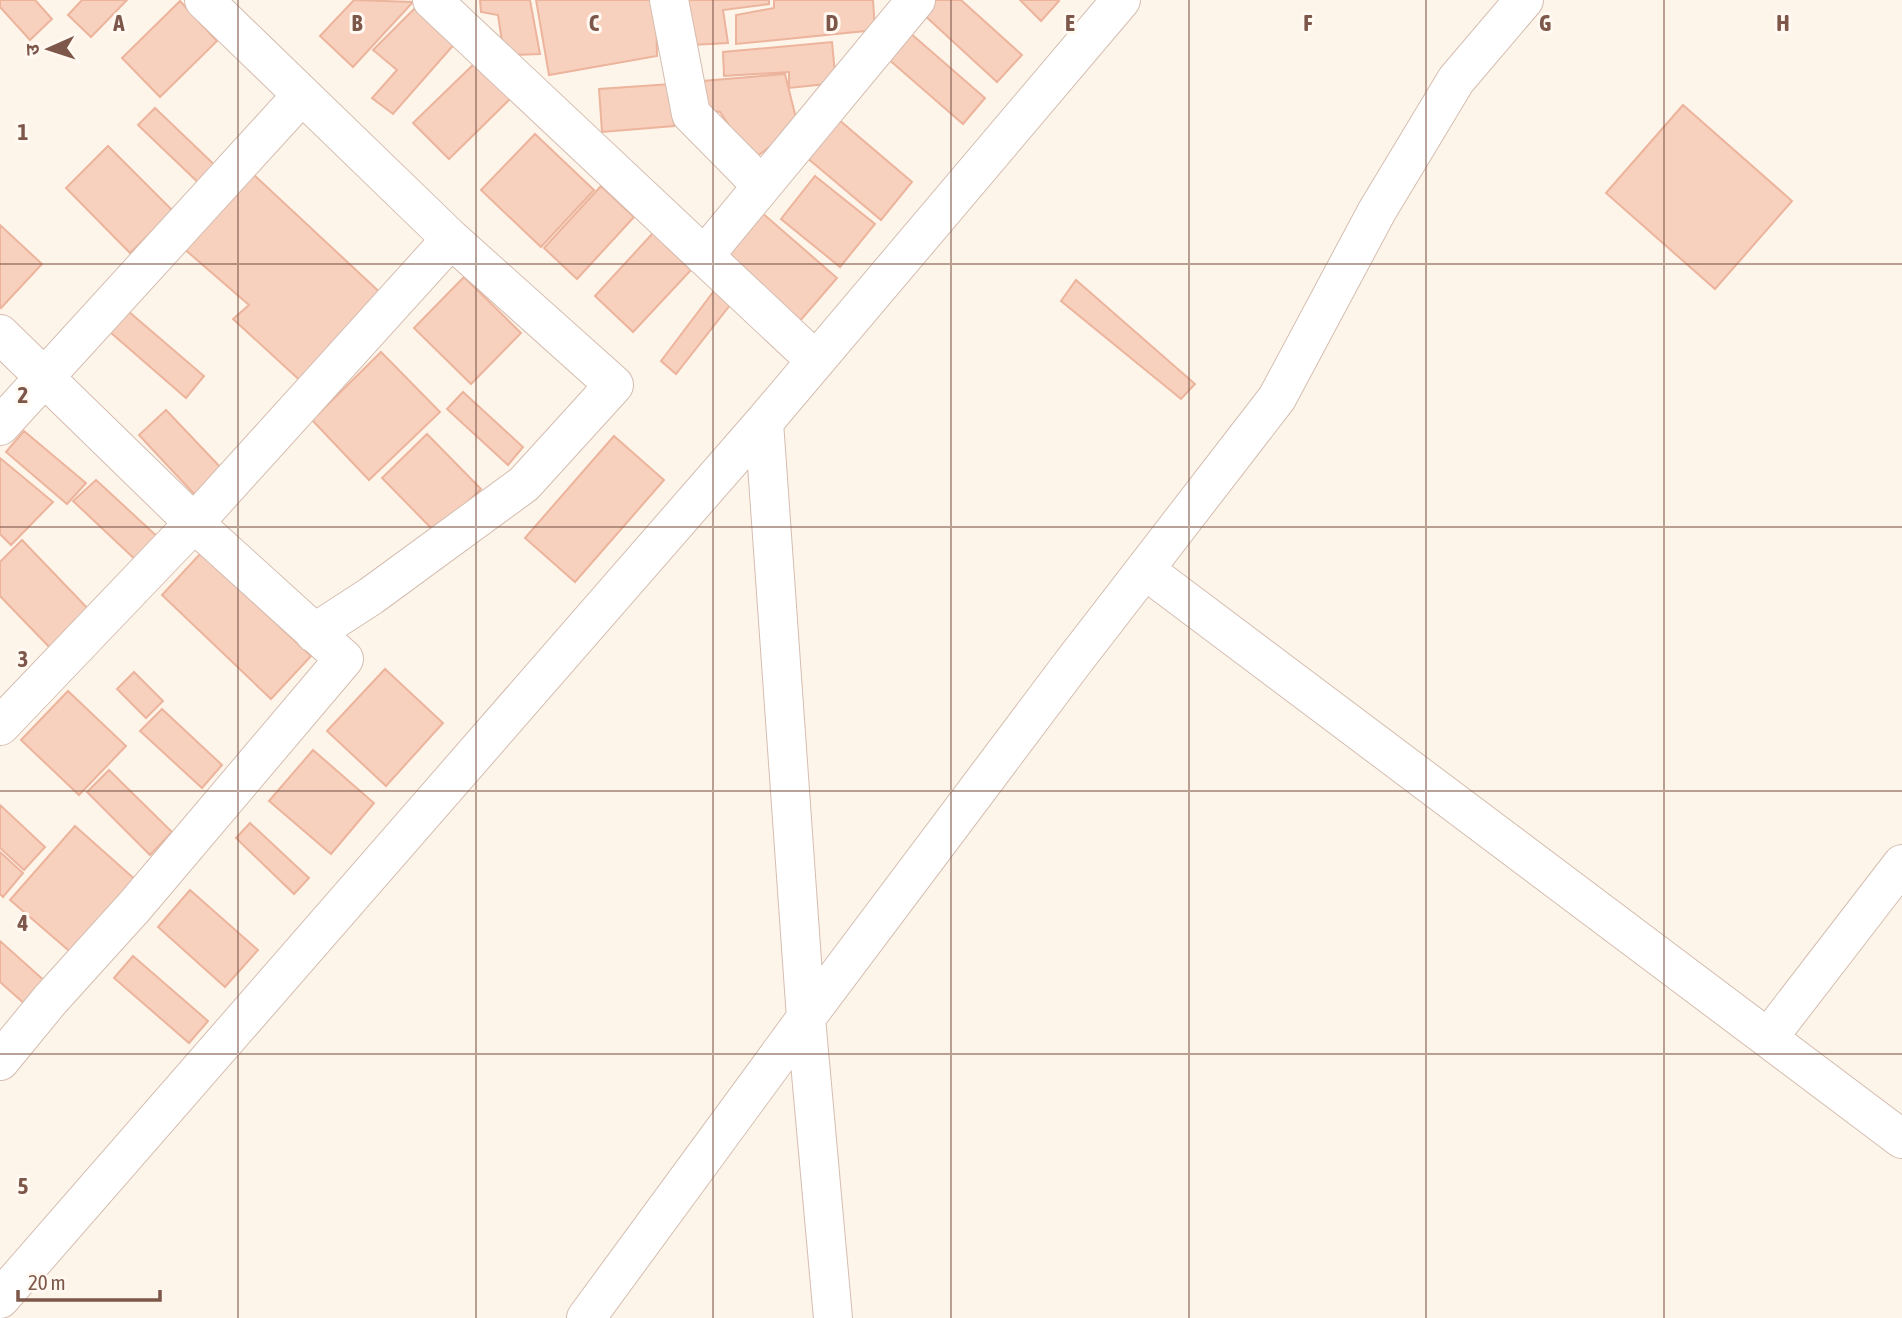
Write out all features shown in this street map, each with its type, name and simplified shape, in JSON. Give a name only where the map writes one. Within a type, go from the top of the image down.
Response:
[{"type":"street","points":[[204,0],[451,239],[614,385],[524,484],[371,596],[314,633]]},
{"type":"street","points":[[432,0],[815,360]]},
{"type":"street","points":[[669,0],[691,114],[762,186]]},
{"type":"street","points":[[0,1299],[764,422],[1121,0]]},
{"type":"street","points":[[586,1318],[806,1018],[1071,665],[1277,398],[1377,211],[1456,80],[1524,0]]},
{"type":"street","points":[[704,256],[914,1]]},
{"type":"street","points":[[0,426],[302,95]]},
{"type":"street","points":[[0,726],[194,523],[451,239]]},
{"type":"street","points":[[0,334],[194,523],[344,659],[0,1061]]},
{"type":"street","points":[[764,422],[806,1018],[832,1318]]},
{"type":"street","points":[[1146,570],[1902,1139]]},
{"type":"street","points":[[1768,1038],[1902,864]]},
{"type":"building","points":[[0,0],[35,0],[52,19],[30,40],[0,7]]},
{"type":"building","points":[[82,0],[127,0],[91,37],[68,15]]},
{"type":"building","points":[[354,0],[413,2],[353,67],[320,36]]},
{"type":"building","points":[[480,0],[530,0],[540,54],[514,55],[502,42],[498,15],[481,12]]},
{"type":"building","points":[[536,0],[656,0],[657,56],[549,75]]},
{"type":"building","points":[[685,0],[769,0],[769,4],[723,10],[728,43],[691,45]]},
{"type":"building","points":[[774,0],[873,0],[875,30],[736,44],[736,15],[774,8]]},
{"type":"building","points":[[936,0],[961,0],[1022,55],[997,82],[923,14]]},
{"type":"building","points":[[1020,0],[1058,0],[1059,1],[1041,21]]},
{"type":"building","points":[[180,1],[217,41],[160,97],[122,58]]},
{"type":"building","points":[[417,6],[457,41],[393,114],[372,98],[397,70],[373,50]]},
{"type":"building","points":[[909,32],[985,98],[963,124],[887,58]]},
{"type":"building","points":[[832,42],[836,83],[789,88],[789,72],[724,76],[723,52]]},
{"type":"building","points":[[476,62],[511,98],[449,159],[413,123]]},
{"type":"building","points":[[785,74],[798,126],[752,160],[720,112],[706,110],[703,81]]},
{"type":"building","points":[[671,84],[674,126],[602,132],[599,89]]},
{"type":"building","points":[[1683,105],[1792,201],[1715,289],[1606,193]]},
{"type":"building","points":[[155,108],[221,171],[205,189],[138,125]]},
{"type":"building","points":[[838,119],[912,182],[881,220],[806,157]]},
{"type":"building","points":[[535,134],[594,190],[541,247],[481,190]]},
{"type":"building","points":[[108,146],[173,211],[130,253],[66,188]]},
{"type":"building","points":[[254,175],[386,298],[305,385],[233,319],[249,305],[182,247]]},
{"type":"building","points":[[815,176],[875,224],[840,267],[781,219]]},
{"type":"building","points":[[601,186],[634,217],[577,279],[544,248]]},
{"type":"building","points":[[760,211],[837,278],[799,322],[723,254]]},
{"type":"building","points":[[0,225],[42,264],[1,308],[0,307]]},
{"type":"building","points":[[653,233],[691,270],[633,332],[595,296]]},
{"type":"building","points":[[464,277],[521,333],[471,384],[414,328]]},
{"type":"building","points":[[1076,280],[1195,384],[1181,399],[1061,301]]},
{"type":"building","points":[[717,287],[734,300],[676,374],[661,361]]},
{"type":"building","points":[[121,305],[204,376],[186,398],[103,326]]},
{"type":"building","points":[[381,352],[440,412],[369,480],[312,420]]},
{"type":"building","points":[[463,392],[523,447],[508,465],[447,409]]},
{"type":"building","points":[[166,410],[223,470],[196,496],[139,435]]},
{"type":"building","points":[[24,431],[86,483],[67,504],[6,452]]},
{"type":"building","points":[[427,434],[481,489],[436,533],[382,478]]},
{"type":"building","points":[[614,436],[664,480],[575,582],[525,538]]},
{"type":"building","points":[[0,458],[53,502],[11,545],[0,534]]},
{"type":"building","points":[[96,480],[161,540],[140,564],[73,501]]},
{"type":"building","points":[[22,540],[94,615],[55,653],[0,596],[0,562]]},
{"type":"building","points":[[201,553],[311,656],[271,699],[162,595]]},
{"type":"building","points":[[385,669],[443,723],[386,786],[327,731]]},
{"type":"building","points":[[134,672],[163,701],[146,718],[117,689]]},
{"type":"building","points":[[68,691],[126,746],[79,795],[21,740]]},
{"type":"building","points":[[162,709],[222,765],[202,788],[140,731]]},
{"type":"building","points":[[313,750],[374,803],[331,854],[269,801]]},
{"type":"building","points":[[109,770],[172,832],[150,855],[87,792]]},
{"type":"building","points":[[0,805],[45,847],[24,870],[0,848]]},
{"type":"building","points":[[250,823],[309,878],[294,894],[236,838]]},
{"type":"building","points":[[75,826],[138,882],[74,955],[10,900]]},
{"type":"building","points":[[0,852],[23,873],[3,897],[0,894]]},
{"type":"building","points":[[190,890],[258,950],[225,987],[158,927]]},
{"type":"building","points":[[0,941],[47,983],[26,1005],[0,982]]},
{"type":"building","points":[[133,956],[208,1021],[189,1043],[114,978]]}]
